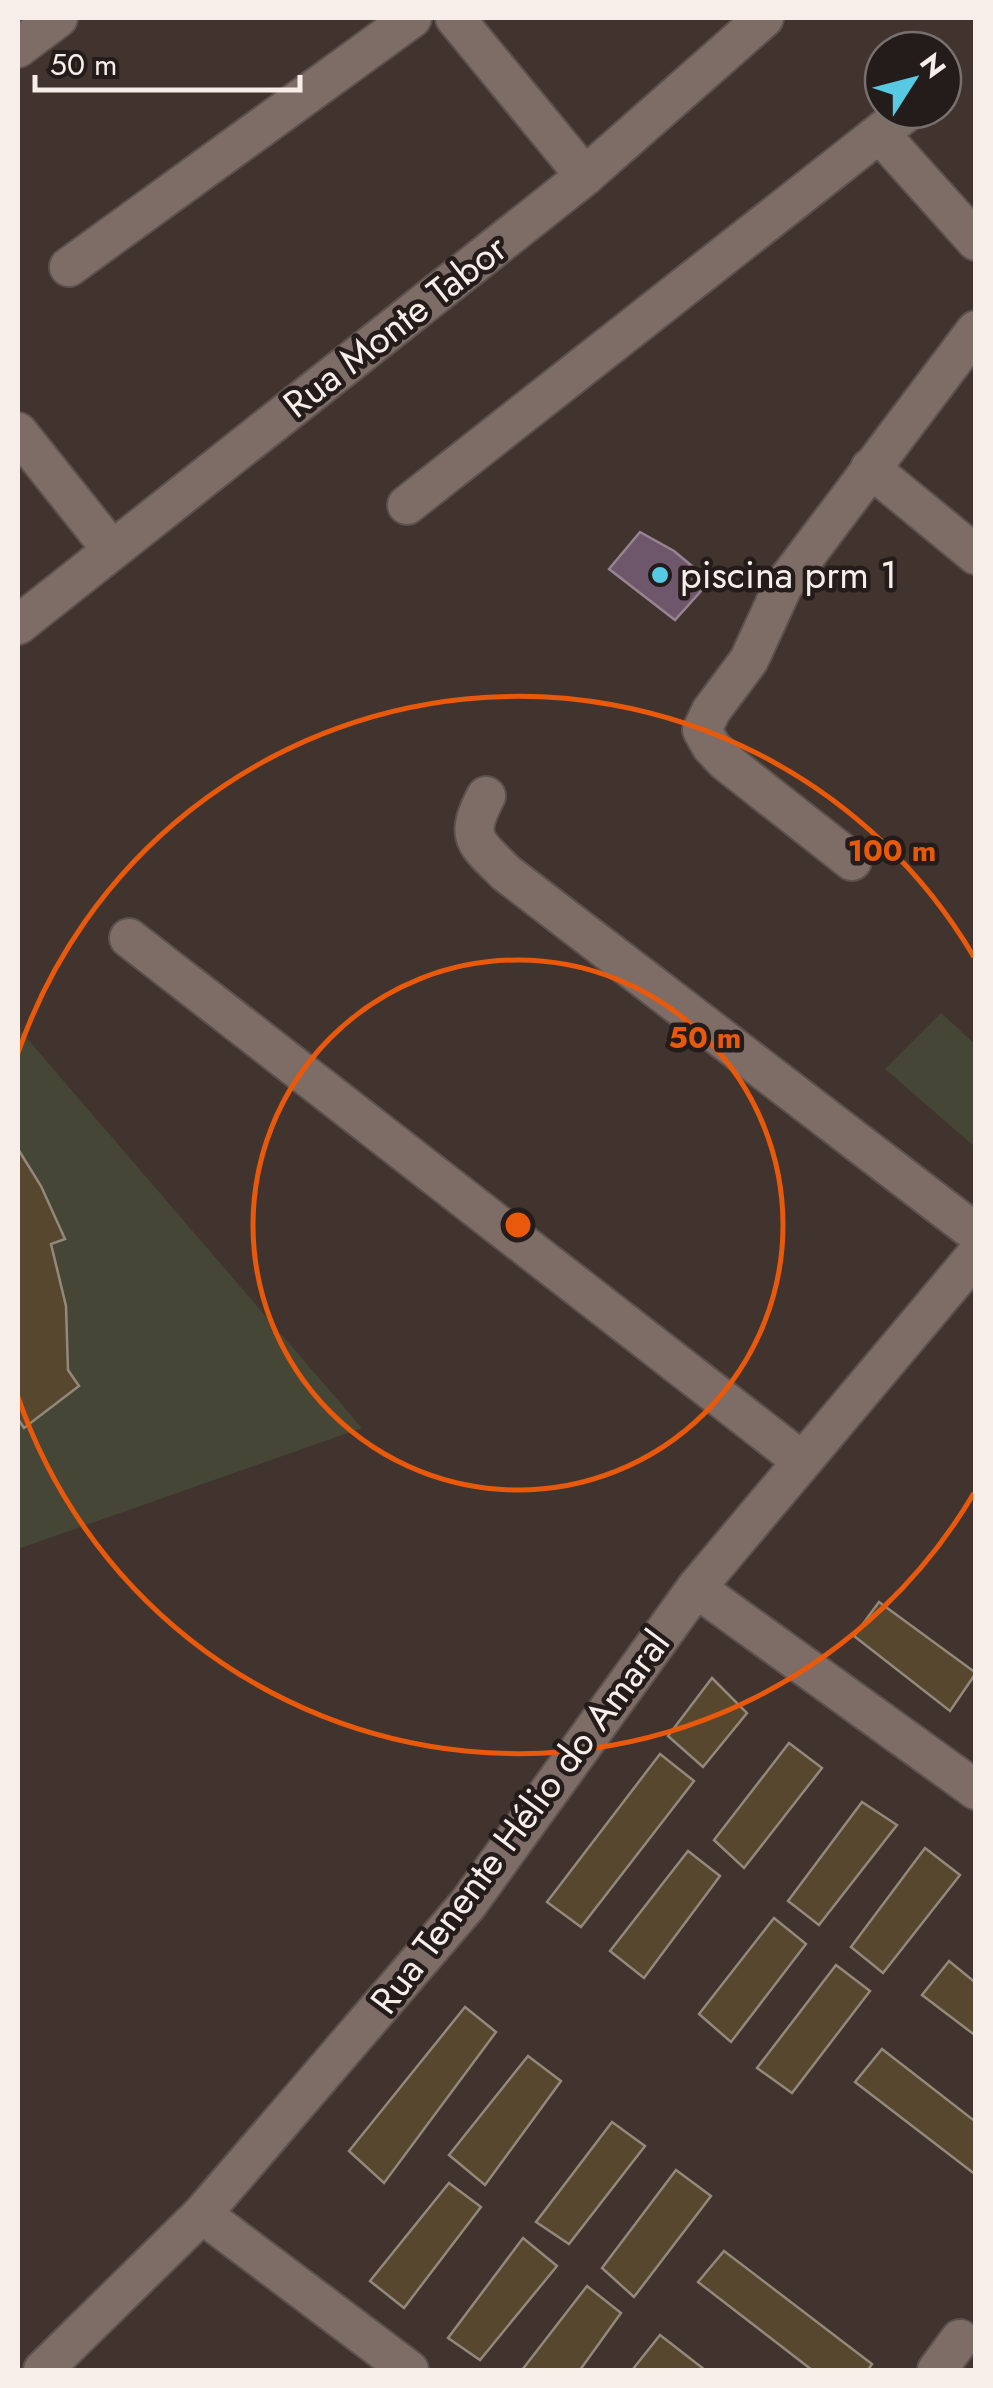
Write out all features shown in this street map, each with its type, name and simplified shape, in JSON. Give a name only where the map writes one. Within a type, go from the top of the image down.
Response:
[{"type":"street","points":[[18,48],[58,18]]},
{"type":"street","points":[[69,267],[412,18]]},
{"type":"street","points":[[455,18],[584,176]]},
{"type":"street","name":"Rua Monte Tabor","points":[[18,625],[584,176],[764,18]]},
{"type":"street","points":[[407,505],[884,130]]},
{"type":"street","points":[[900,130],[976,241]]},
{"type":"street","points":[[852,861],[725,760],[710,746],[702,730],[711,711],[749,660],[783,586],[976,330]]},
{"type":"street","points":[[18,432],[112,550]]},
{"type":"street","points":[[870,468],[976,555]]},
{"type":"street","points":[[486,796],[472,822],[477,844],[506,873],[976,1233]]},
{"type":"street","points":[[129,938],[802,1461]]},
{"type":"street","name":"Rua Tenente Hélio do Amaral","points":[[43,2370],[202,2214],[468,1904],[696,1588],[976,1255]]},
{"type":"street","points":[[696,1588],[976,1790]]},
{"type":"street","points":[[202,2214],[409,2370]]},
{"type":"street","points":[[937,2370],[960,2339]]},
{"type":"street","points":[[18,2356],[30,2370]]},
{"type":"green space","points":[[941,1013],[975,1044],[975,1147],[885,1069]]},
{"type":"green space","points":[[18,1028],[362,1428],[18,1549]]},
{"type":"shaded area","name":"piscina prm 1","points":[[640,532],[674,551],[710,581],[675,620],[609,569]]},
{"type":"building","points":[[18,1149],[41,1186],[65,1239],[51,1244],[66,1306],[68,1370],[79,1386],[24,1428],[18,1419]]},
{"type":"building","points":[[879,1602],[976,1673],[950,1711],[854,1636]]},
{"type":"building","points":[[712,1678],[747,1713],[703,1767],[668,1736]]},
{"type":"building","points":[[789,1743],[822,1768],[744,1868],[714,1840]]},
{"type":"building","points":[[660,1754],[694,1781],[581,1927],[547,1902]]},
{"type":"building","points":[[862,1802],[897,1825],[819,1925],[788,1901]]},
{"type":"building","points":[[925,1848],[960,1875],[883,1973],[851,1947]]},
{"type":"building","points":[[688,1851],[720,1876],[644,1978],[610,1951]]},
{"type":"building","points":[[774,1918],[806,1944],[731,2042],[699,2014]]},
{"type":"building","points":[[949,1961],[976,1983],[976,2036],[922,1995]]},
{"type":"building","points":[[836,1965],[870,1991],[792,2093],[757,2068]]},
{"type":"building","points":[[465,2007],[496,2032],[384,2183],[349,2151]]},
{"type":"building","points":[[882,2049],[976,2122],[976,2175],[855,2082]]},
{"type":"building","points":[[528,2056],[561,2081],[485,2185],[449,2155]]},
{"type":"building","points":[[612,2122],[645,2146],[569,2244],[536,2222]]},
{"type":"building","points":[[676,2170],[711,2196],[634,2297],[602,2268]]},
{"type":"building","points":[[449,2183],[481,2207],[404,2308],[370,2281]]},
{"type":"building","points":[[523,2238],[557,2266],[480,2360],[448,2338]]},
{"type":"building","points":[[724,2251],[872,2364],[868,2370],[812,2370],[698,2282]]},
{"type":"building","points":[[587,2286],[621,2313],[580,2370],[522,2370]]},
{"type":"building","points":[[660,2335],[705,2370],[633,2369]]},
{"type":"place","name":"piscina prm 1","points":[[660,575]]}]
